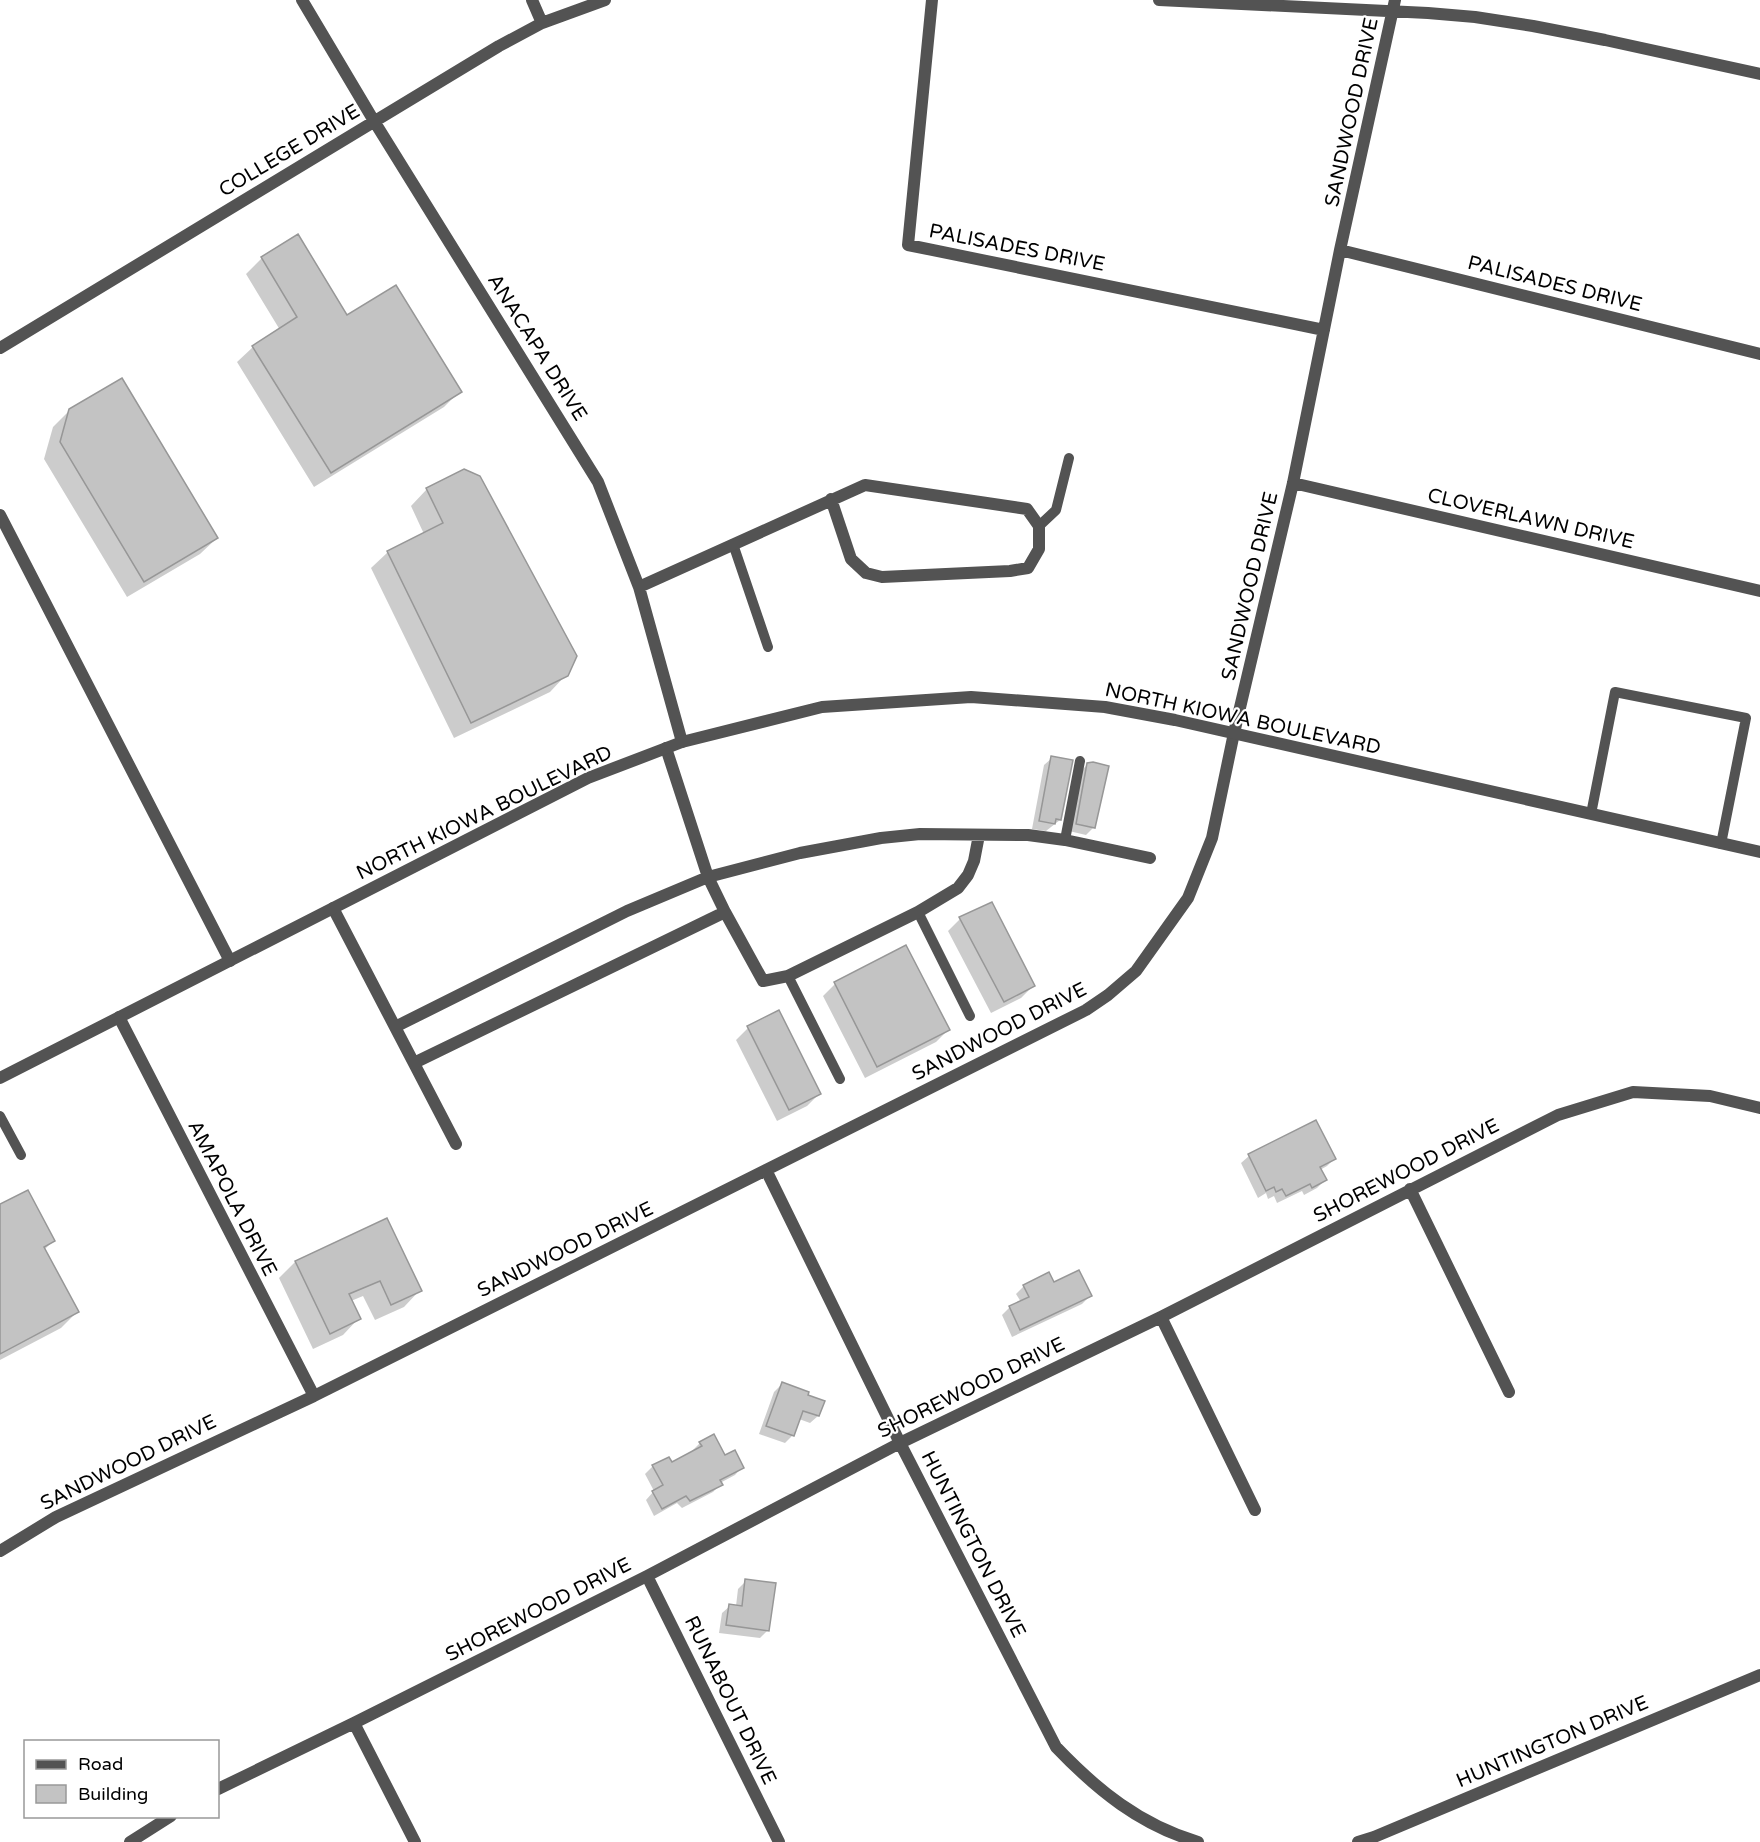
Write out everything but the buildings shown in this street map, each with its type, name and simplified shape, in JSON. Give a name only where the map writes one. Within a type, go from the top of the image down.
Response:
[{"type":"street","name":"ANACAPA DRIVE","points":[[302,0],[374,121],[598,482],[639,587],[682,742]]},
{"type":"street","points":[[532,0],[542,23]]},
{"type":"street","name":"COLLEGE DRIVE","points":[[0,348],[374,121],[542,23],[605,0]]},
{"type":"street","name":"PALISADES DRIVE","points":[[932,0],[908,245],[1324,330]]},
{"type":"street","points":[[1159,0],[1394,6],[1428,13],[1533,26],[1760,74]]},
{"type":"street","name":"SANDWOOD DRIVE","points":[[0,1551],[56,1517],[314,1395],[1086,1010],[1136,971],[1188,898],[1212,838],[1234,733],[1293,483],[1340,250],[1394,6]]},
{"type":"street","name":"PALISADES DRIVE","points":[[1340,250],[1760,354]]},
{"type":"street","name":"CLOVERLAWN DRIVE","points":[[1293,483],[1760,591]]},
{"type":"street","points":[[639,587],[831,499],[865,485],[1027,509],[1039,526],[1039,549],[1028,568],[1010,571],[882,577],[866,573],[850,559],[831,499]]},
{"type":"street","points":[[0,515],[230,961]]},
{"type":"street","name":"NORTH KIOWA BOULEVARD","points":[[0,1078],[588,778],[682,742],[822,707],[971,697],[1105,707],[1234,733],[1760,852]]},
{"type":"street","points":[[666,748],[708,877],[724,912],[763,981],[788,976],[918,912],[958,888],[968,875],[974,861],[979,835]]},
{"type":"street","points":[[395,1027],[627,911],[708,877],[800,854],[881,838],[920,834],[1028,835],[1065,840],[1150,858]]},
{"type":"street","points":[[333,908],[456,1144]]},
{"type":"street","points":[[414,1063],[724,912]]},
{"type":"street","name":"AMAPOLA DRIVE","points":[[119,1017],[314,1395]]},
{"type":"street","name":"SHOREWOOD DRIVE","points":[[219,1789],[647,1576],[900,1443],[1161,1317],[1558,1115],[1633,1092],[1710,1096],[1760,1108]]},
{"type":"street","name":"HUNTINGTON DRIVE","points":[[766,1170],[900,1443],[1056,1747],[1080,1773],[1107,1796],[1150,1823],[1198,1842]]},
{"type":"street","points":[[1410,1190],[1509,1392]]},
{"type":"street","points":[[1161,1317],[1255,1510]]},
{"type":"street","name":"RUNABOUT DRIVE","points":[[647,1576],[779,1842]]},
{"type":"street","name":"HUNTINGTON DRIVE","points":[[1358,1842],[1760,1675]]},
{"type":"street","points":[[354,1723],[415,1842]]},
{"type":"street","points":[[130,1842],[168,1818]]},
{"type":"lane","points":[[1039,526],[1056,510],[1069,458]]},
{"type":"lane","points":[[733,544],[768,647]]},
{"type":"lane","points":[[1591,814],[1615,692],[1746,718],[1721,844]]},
{"type":"lane","points":[[1065,840],[1080,761]]},
{"type":"lane","points":[[918,912],[970,1016]]},
{"type":"lane","points":[[788,976],[840,1079]]},
{"type":"lane","points":[[0,1116],[21,1155]]}]
